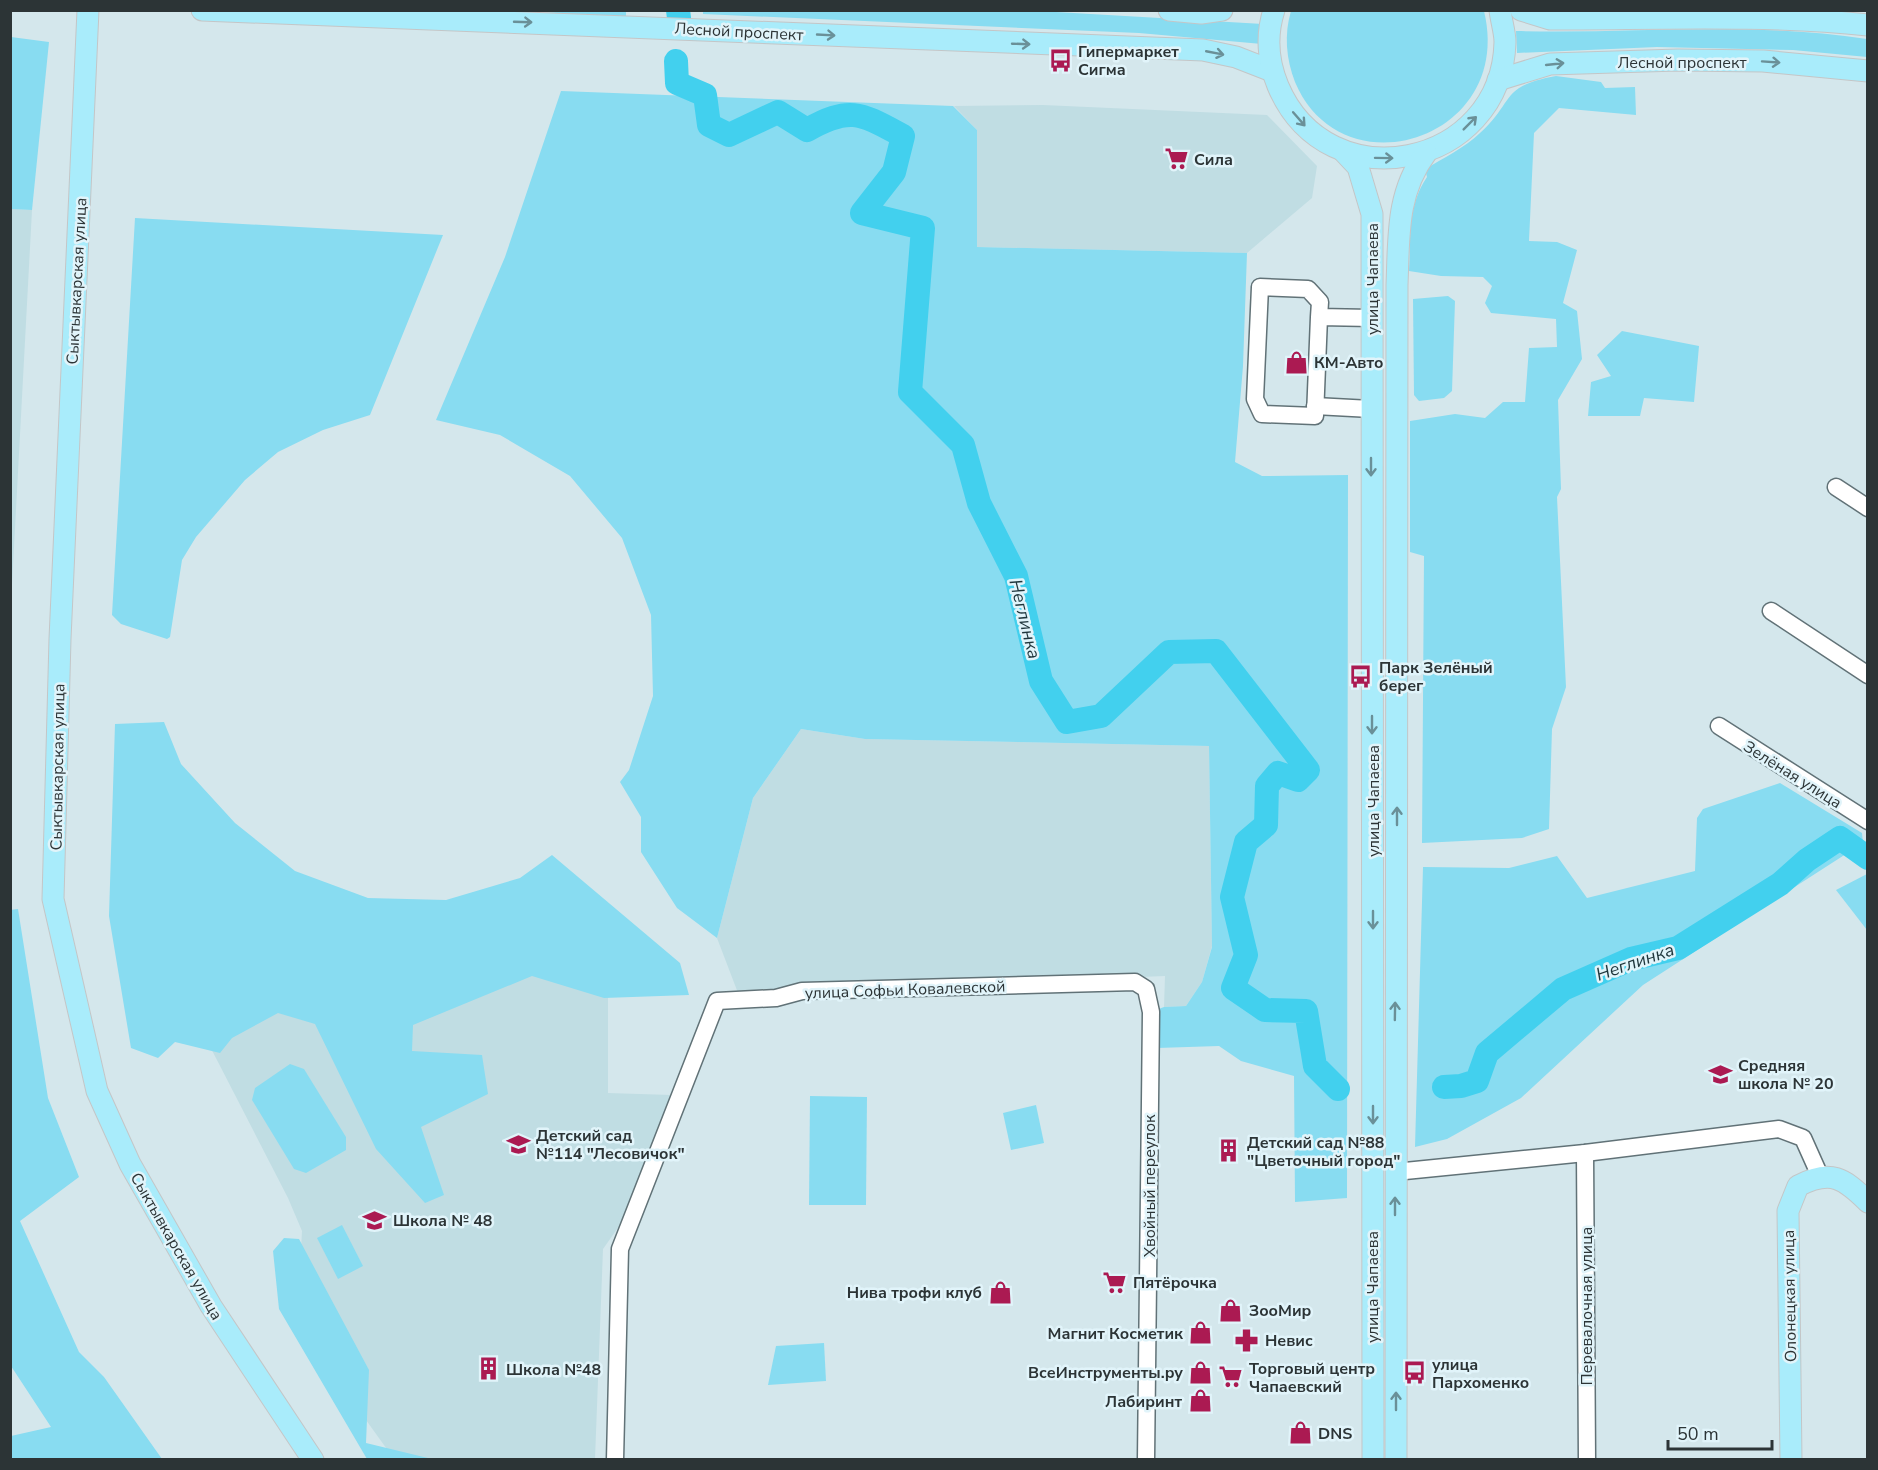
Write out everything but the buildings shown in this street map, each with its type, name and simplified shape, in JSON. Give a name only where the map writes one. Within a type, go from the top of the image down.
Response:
[{"type":"main road","name":"Сыктывкарская улица","points":[[88,10],[60,639],[53,899],[97,1091],[130,1164],[211,1306],[313,1460]]},
{"type":"main road","name":"Лесной проспект","points":[[202,10],[1203,50],[1236,57],[1272,71]]},
{"type":"main road","points":[[1169,10],[1201,13],[1222,10]]},
{"type":"main road","points":[[1274,10],[1269,48],[1272,71],[1284,100],[1300,122],[1320,139],[1343,151],[1370,158],[1398,159],[1426,153],[1457,136],[1482,111],[1498,80],[1505,42],[1500,10]]},
{"type":"main road","points":[[1521,10],[1550,19],[1814,19],[1868,25]]},
{"type":"main road","name":"Лесной проспект","points":[[1498,80],[1550,64],[1678,60],[1763,61],[1868,71]]},
{"type":"main road","name":"улица Чапаева","points":[[1343,151],[1358,167],[1370,207],[1373,1460]]},
{"type":"main road","name":"улица Чапаева","points":[[1396,1460],[1397,285],[1401,205],[1411,176],[1426,153]]},
{"type":"main road","points":[[1820,1176],[1847,1181],[1868,1202]]},
{"type":"main road","name":"Олонецкая улица","points":[[1791,1460],[1788,1211],[1798,1186],[1820,1176]]},
{"type":"street","points":[[1260,287],[1308,289],[1320,302],[1319,317],[1315,416],[1262,414],[1255,399],[1260,287]]},
{"type":"street","points":[[1319,317],[1371,318]]},
{"type":"street","points":[[1315,406],[1371,409]]},
{"type":"street","points":[[1836,487],[1868,508]]},
{"type":"street","points":[[1771,611],[1868,675]]},
{"type":"street","name":"Зелёная улица","points":[[1719,726],[1868,821]]},
{"type":"street","name":"Хвойный переулок","points":[[1072,984],[1135,982],[1146,989],[1150,1000],[1146,1460]]},
{"type":"street","name":"улица Софьи Ковалевской","points":[[615,1460],[620,1249],[717,1001],[776,998],[802,990],[1072,984]]},
{"type":"street","points":[[1395,1172],[1585,1153],[1779,1129],[1803,1138],[1820,1176]]},
{"type":"street","name":"Перевалочная улица","points":[[1585,1153],[1587,1460]]},
{"type":"shaded area","points":[[703,10],[1039,11],[1263,24],[1262,44],[1139,33],[703,14]]},
{"type":"shaded area","points":[[529,11],[626,11],[626,18]]},
{"type":"shaded area","points":[[1291,11],[1484,11],[1487,55],[1474,92],[1450,119],[1419,136],[1384,143],[1349,136],[1318,116],[1295,82],[1287,46],[1287,29]]},
{"type":"shaded area","points":[[1736,29],[1824,34],[1867,39],[1867,57],[1793,50],[1657,47],[1517,53],[1516,31]]},
{"type":"shaded area","points":[[11,37],[49,42],[32,210],[11,209]]},
{"type":"shaded area","points":[[1556,76],[1601,82],[1605,88],[1635,87],[1636,115],[1559,108],[1534,133],[1529,241],[1557,242],[1577,250],[1563,303],[1577,311],[1582,359],[1558,400],[1561,489],[1557,497],[1566,687],[1552,729],[1549,829],[1522,838],[1422,843],[1424,556],[1410,552],[1410,421],[1455,414],[1485,418],[1503,402],[1525,402],[1529,348],[1557,347],[1556,319],[1491,313],[1485,303],[1492,286],[1483,277],[1441,276],[1409,271],[1413,211],[1427,177],[1425,169],[1474,138],[1491,122],[1516,90],[1538,80]]},
{"type":"shaded area","points":[[561,91],[953,106],[977,130],[977,247],[1247,253],[1243,366],[1235,462],[1262,476],[1348,475],[1347,1198],[1295,1202],[1294,1076],[1241,1061],[1219,1046],[1157,1048],[1156,1010],[1164,1007],[1186,1006],[1202,982],[1212,947],[1209,746],[865,739],[801,729],[753,798],[717,938],[677,908],[641,852],[641,817],[620,782],[629,770],[653,696],[651,615],[622,538],[570,476],[500,435],[436,420],[505,257]]},
{"type":"shaded area","points":[[1043,105],[1267,115],[1317,166],[1312,198],[1247,253],[977,247],[977,130],[954,106]]},
{"type":"shaded area","points":[[11,209],[32,210],[11,603]]},
{"type":"shaded area","points":[[135,218],[443,235],[370,415],[323,430],[278,452],[245,480],[196,537],[182,560],[170,637],[167,639],[121,624],[112,615]]},
{"type":"shaded area","points":[[1448,296],[1455,301],[1452,391],[1444,398],[1419,401],[1414,395],[1413,299]]},
{"type":"shaded area","points":[[1622,331],[1699,346],[1694,402],[1644,398],[1640,416],[1588,416],[1591,382],[1611,376],[1597,355]]},
{"type":"shaded area","points":[[164,722],[181,764],[235,823],[295,871],[368,898],[446,900],[520,878],[552,855],[680,963],[689,995],[604,998],[532,976],[413,1025],[412,1051],[482,1055],[488,1094],[421,1127],[444,1195],[425,1203],[376,1149],[315,1024],[278,1013],[232,1038],[220,1053],[175,1042],[158,1058],[131,1048],[109,916],[115,724]]},
{"type":"shaded area","points":[[801,729],[865,739],[1209,746],[1212,946],[1202,982],[1186,1006],[1164,1007],[1165,976],[738,993],[717,938],[753,798]]},
{"type":"shaded area","points":[[1780,783],[1862,833],[1863,843],[1643,985],[1521,1098],[1447,1139],[1415,1147],[1423,867],[1509,868],[1557,856],[1587,898],[1695,871],[1697,818],[1703,809]]},
{"type":"shaded area","points":[[1867,874],[1867,930],[1836,890]]},
{"type":"shaded area","points":[[18,909],[48,1098],[79,1177],[20,1221],[79,1352],[104,1377],[162,1459],[11,1459],[11,1436],[51,1427],[11,1366],[10,910]]},
{"type":"shaded area","points":[[608,961],[608,1093],[672,1095],[627,1215],[603,1249],[595,1459],[394,1459],[297,1324],[302,1231],[288,1198],[201,1029],[283,995]]},
{"type":"shaded area","points":[[290,1064],[304,1069],[346,1137],[346,1150],[306,1173],[294,1169],[252,1100],[255,1088]]},
{"type":"shaded area","points":[[810,1096],[867,1097],[866,1205],[809,1205]]},
{"type":"shaded area","points":[[1036,1105],[1044,1143],[1011,1150],[1003,1113]]},
{"type":"shaded area","points":[[342,1225],[363,1266],[338,1279],[317,1238]]},
{"type":"shaded area","points":[[284,1238],[299,1239],[369,1370],[366,1443],[432,1459],[367,1459],[279,1309],[273,1251]]},
{"type":"shaded area","points":[[824,1343],[826,1381],[768,1385],[776,1346]]},
{"type":"waterway","name":"Неглинка","points":[[678,10],[679,18]]},
{"type":"waterway","name":"Неглинка","points":[[676,61],[677,83],[705,95],[709,125],[729,135],[778,112],[807,130],[835,117],[856,115],[877,122],[903,136],[894,172],[862,213],[923,228],[910,392],[963,445],[979,503],[1016,576],[1041,681],[1067,722],[1101,716],[1169,652],[1216,651],[1308,770],[1298,780],[1278,773],[1267,786],[1266,825],[1246,842],[1232,897],[1246,955],[1233,988],[1265,1010],[1306,1011],[1315,1066],[1338,1089]]},
{"type":"waterway","name":"Неглинка","points":[[1444,1087],[1461,1086],[1477,1081],[1487,1053],[1563,989],[1631,959],[1678,948],[1780,884],[1807,860],[1840,838],[1868,858]]},
{"type":"place","name":"Гипермаркет Сигма","points":[[1060,60]]},
{"type":"place","name":"Сила","points":[[1176,159]]},
{"type":"place","name":"КМ-Авто","points":[[1296,362]]},
{"type":"place","name":"Парк Зелёный берег","points":[[1361,676]]},
{"type":"place","name":"Средняя школа № 20","points":[[1720,1074]]},
{"type":"place","name":"Детский сад №114 \"Лесовичок\"","points":[[518,1144]]},
{"type":"place","name":"Детский сад №88 \"Цветочный город\"","points":[[1229,1151]]},
{"type":"place","name":"Школа № 48","points":[[375,1220]]},
{"type":"place","name":"Пятёрочка","points":[[1115,1282]]},
{"type":"place","name":"Нива трофи клуб","points":[[1000,1292]]},
{"type":"place","name":"ЗооМир","points":[[1231,1310]]},
{"type":"place","name":"Магнит Косметик","points":[[1201,1333]]},
{"type":"place","name":"Невис","points":[[1247,1340]]},
{"type":"place","name":"Школа №48","points":[[488,1369]]},
{"type":"place","name":"ВсеИнструменты.ру","points":[[1201,1372]]},
{"type":"place","name":"улица Пархоменко","points":[[1414,1373]]},
{"type":"place","name":"Торговый центр Чапаевский","points":[[1231,1377]]},
{"type":"place","name":"Лабиринт","points":[[1200,1401]]},
{"type":"place","name":"DNS","points":[[1300,1433]]}]
